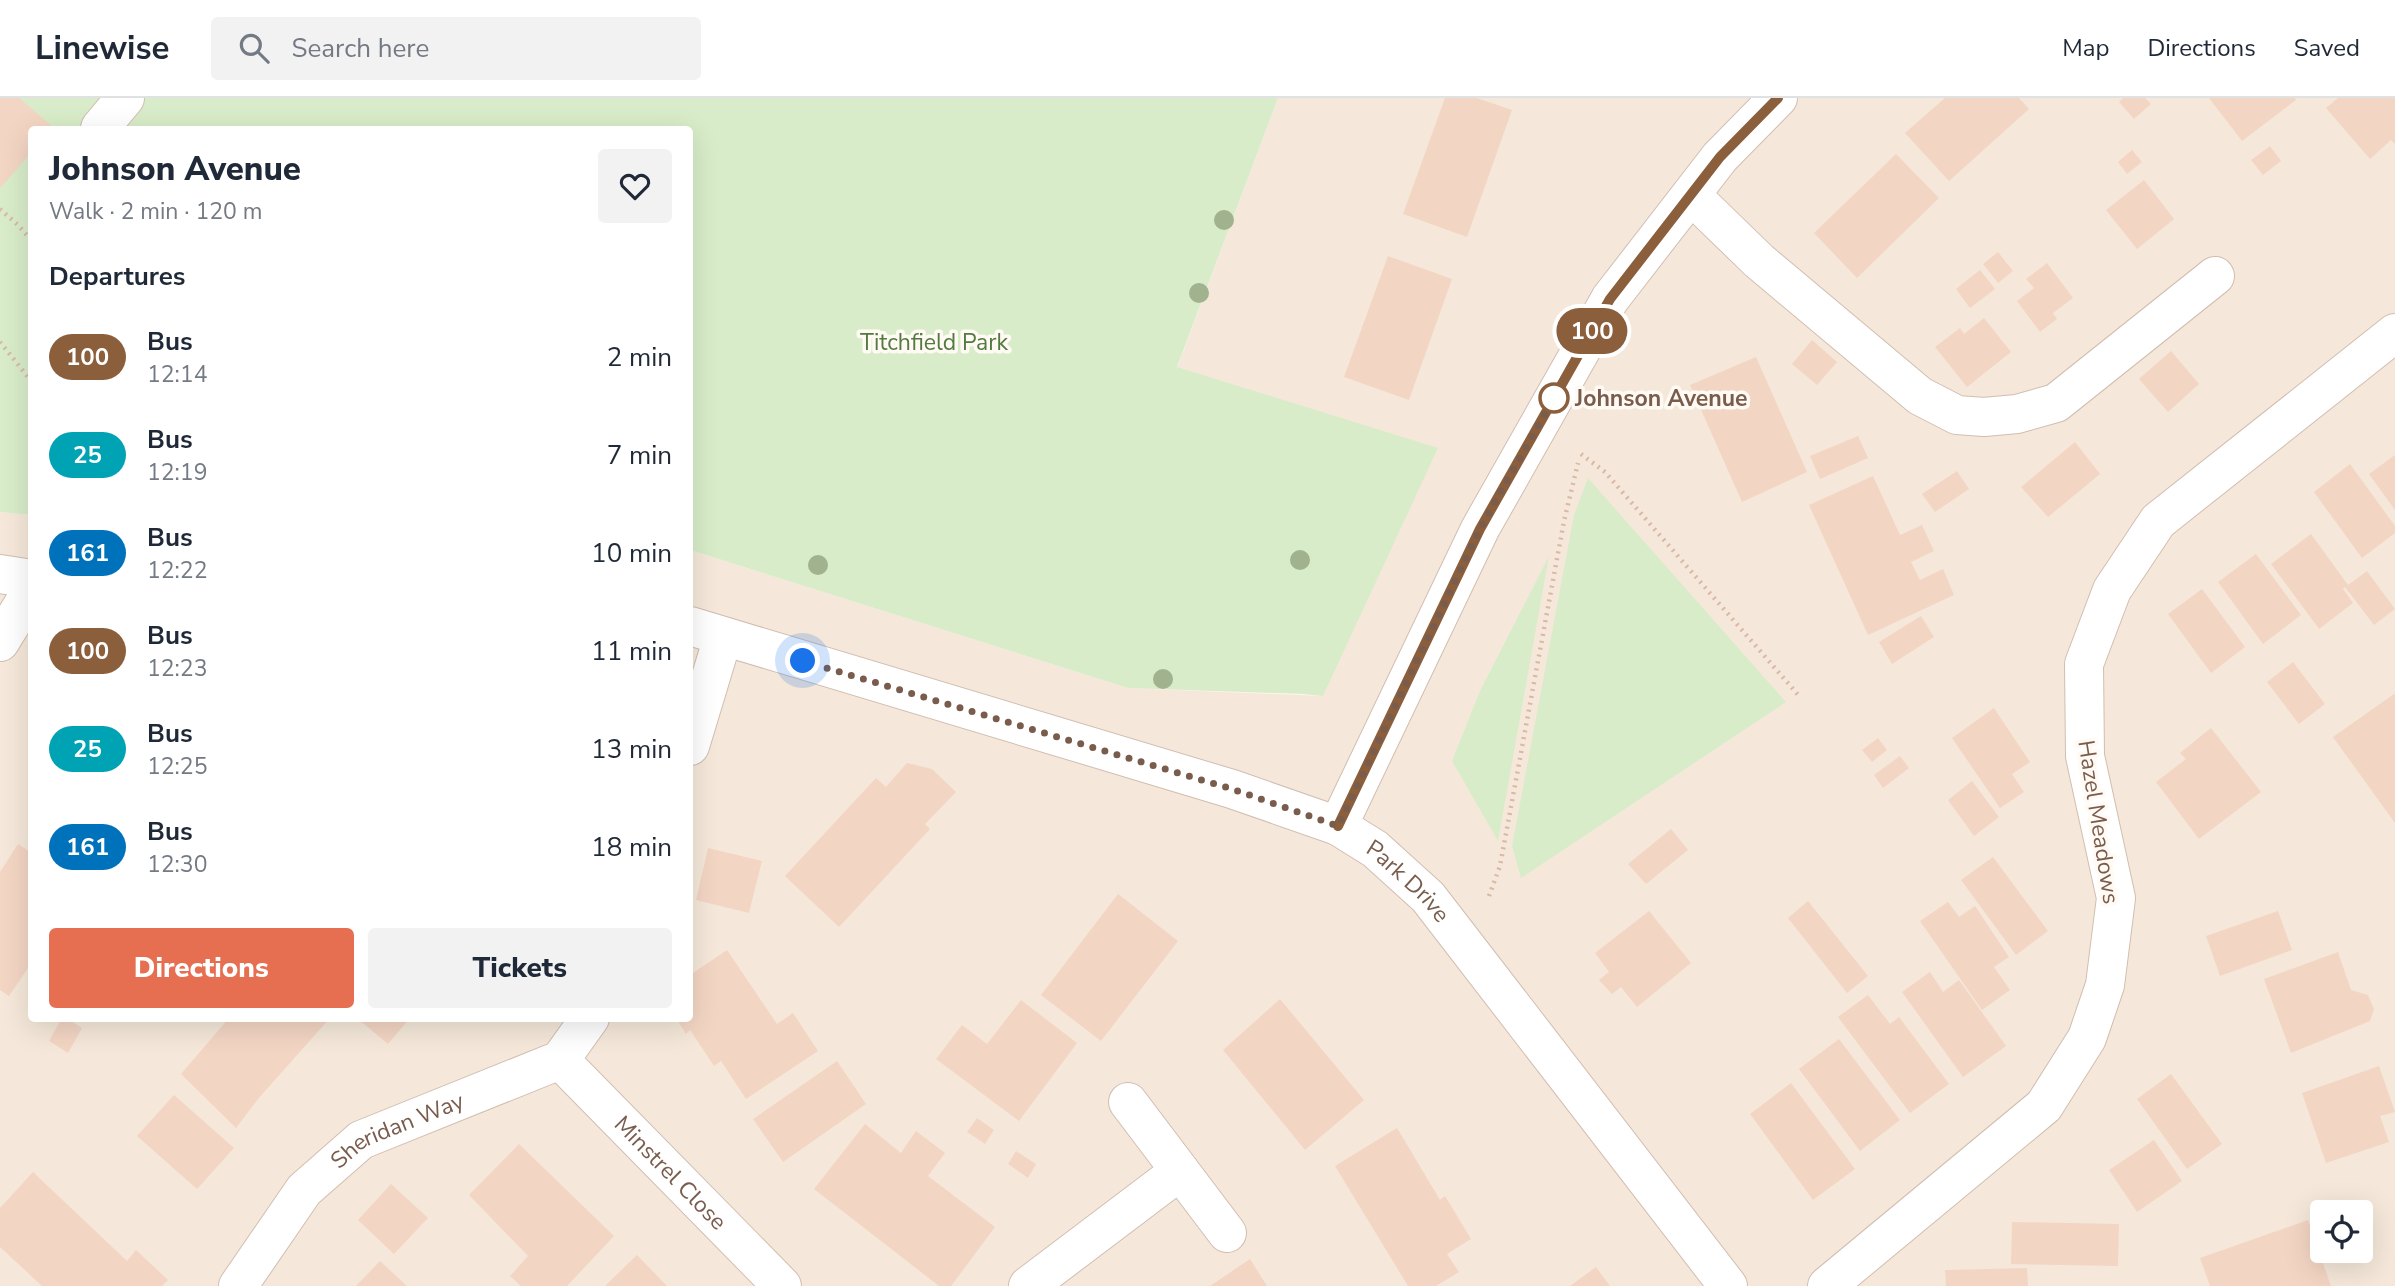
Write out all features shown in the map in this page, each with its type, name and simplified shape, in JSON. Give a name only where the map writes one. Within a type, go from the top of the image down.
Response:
[{"type":"street","points":[[102,126],[125,98]]},
{"type":"street","points":[[1338,826],[1487,518],[1610,299],[1720,157],[1778,98]]},
{"type":"street","points":[[1691,195],[1759,261],[1920,396],[1957,415],[1984,417],[2017,414],[2056,403],[2215,276]]},
{"type":"street","name":"Hazel Meadows","points":[[1828,1286],[2043,1106],[2087,1038],[2105,985],[2116,898],[2085,756],[2084,664],[2112,590],[2158,521],[2395,332]]},
{"type":"street","points":[[0,574],[28,578]]},
{"type":"street","points":[[0,642],[28,596]]},
{"type":"street","points":[[693,725],[706,632]]},
{"type":"street","name":"Park Drive","points":[[706,632],[1232,789],[1338,826],[1375,849],[1428,897],[1728,1286]]},
{"type":"street","points":[[560,1060],[587,1022]]},
{"type":"street","name":"Sheridan Way","points":[[238,1286],[303,1189],[361,1140],[560,1060]]},
{"type":"street","name":"Minstrel Close","points":[[560,1060],[782,1286]]},
{"type":"street","points":[[1128,1102],[1227,1233]]},
{"type":"street","points":[[1028,1286],[1180,1171]]},
{"type":"path","points":[[0,209],[28,236]]},
{"type":"path","points":[[0,342],[28,377]]},
{"type":"path","points":[[1468,948],[1500,866],[1564,520],[1580,453],[1605,472],[1800,697]]},
{"type":"shaded area","points":[[1278,98],[2395,98],[2395,1286],[0,1286],[0,512],[28,515],[28,1022],[693,1022],[693,551],[1128,688],[1323,696],[1177,368]]},
{"type":"green space","name":"Titchfield Park","points":[[0,98],[1278,98],[1177,367],[1438,448],[1323,696],[1128,688],[693,551],[693,126],[28,126],[28,515],[0,512]]},
{"type":"green space","points":[[1588,478],[1786,702],[1521,878],[1512,846],[1574,515]]},
{"type":"green space","points":[[1549,556],[1498,841],[1452,761],[1480,691]]},
{"type":"building","points":[[0,98],[19,98],[52,126],[28,126],[28,156],[0,188]]},
{"type":"building","points":[[1445,98],[1477,98],[1512,110],[1467,237],[1403,214]]},
{"type":"building","points":[[1945,98],[2019,98],[2029,109],[1949,181],[1905,133]]},
{"type":"building","points":[[2123,98],[2145,98],[2151,104],[2134,119],[2119,102]]},
{"type":"building","points":[[2209,98],[2295,98],[2296,100],[2242,141]]},
{"type":"building","points":[[2338,98],[2395,98],[2395,144],[2391,140],[2370,159],[2326,108]]},
{"type":"building","points":[[2270,146],[2281,161],[2263,175],[2251,160]]},
{"type":"building","points":[[2132,150],[2142,162],[2127,174],[2118,162]]},
{"type":"building","points":[[1896,154],[1939,198],[1857,278],[1814,233]]},
{"type":"building","points":[[2144,180],[2174,219],[2137,249],[2106,210]]},
{"type":"building","points":[[1998,252],[2013,271],[1998,283],[1983,264]]},
{"type":"building","points":[[1388,256],[1452,279],[1409,400],[1344,377]]},
{"type":"building","points":[[2047,263],[2073,298],[2053,313],[2057,319],[2040,332],[2017,301],[2034,288],[2026,279]]},
{"type":"building","points":[[1980,270],[1995,289],[1970,308],[1956,289]]},
{"type":"building","points":[[1984,318],[2011,352],[1967,387],[1935,347],[1960,328],[1964,334]]},
{"type":"building","points":[[1812,340],[1837,362],[1817,385],[1792,364]]},
{"type":"building","points":[[2171,351],[2199,384],[2168,412],[2139,379]]},
{"type":"building","points":[[1756,357],[1807,472],[1742,502],[1690,385]]},
{"type":"building","points":[[1858,436],[1868,458],[1820,479],[1810,456]]},
{"type":"building","points":[[2075,442],[2100,474],[2048,517],[2021,487]]},
{"type":"building","points":[[2395,455],[2395,510],[2369,474]]},
{"type":"building","points":[[2350,464],[2395,526],[2395,533],[2362,558],[2314,492]]},
{"type":"building","points":[[1957,471],[1969,489],[1935,512],[1922,494]]},
{"type":"building","points":[[1873,476],[1900,535],[1922,525],[1934,551],[1911,562],[1920,580],[1943,569],[1954,595],[1868,635],[1809,505]]},
{"type":"building","points":[[2311,534],[2348,585],[2367,571],[2395,609],[2374,625],[2345,587],[2343,589],[2353,603],[2319,629],[2271,564]]},
{"type":"building","points":[[2256,554],[2301,615],[2263,644],[2218,582]]},
{"type":"building","points":[[2202,589],[2245,647],[2211,673],[2168,614]]},
{"type":"building","points":[[1921,616],[1934,637],[1892,664],[1879,642]]},
{"type":"building","points":[[2293,662],[2325,704],[2299,724],[2267,682]]},
{"type":"building","points":[[2395,695],[2395,823],[2333,737]]},
{"type":"building","points":[[1994,708],[2030,762],[2012,774],[2024,792],[2000,808],[1952,738]]},
{"type":"building","points":[[2211,728],[2261,792],[2199,839],[2156,782],[2186,759],[2180,753]]},
{"type":"building","points":[[1878,738],[1887,750],[1872,762],[1862,750]]},
{"type":"building","points":[[1900,756],[1909,768],[1883,788],[1874,775]]},
{"type":"building","points":[[907,763],[932,769],[956,792],[925,824],[930,829],[839,927],[785,876],[876,778],[886,787]]},
{"type":"building","points":[[1972,781],[1999,817],[1974,836],[1948,800]]},
{"type":"building","points":[[1671,829],[1688,850],[1646,884],[1628,864]]},
{"type":"building","points":[[18,844],[28,850],[28,968],[9,996],[0,990],[0,872]]},
{"type":"building","points":[[708,848],[762,861],[749,913],[696,900]]},
{"type":"building","points":[[1993,857],[2048,931],[2016,955],[1961,880]]},
{"type":"building","points":[[1118,894],[1178,941],[1101,1041],[1041,995]]},
{"type":"building","points":[[1808,901],[1868,976],[1847,993],[1788,918]]},
{"type":"building","points":[[1948,902],[1959,917],[1975,906],[2009,957],[1994,967],[2010,990],[1982,1010],[1920,921]]},
{"type":"building","points":[[1649,911],[1691,963],[1637,1007],[1621,987],[1612,994],[1599,980],[1609,972],[1595,953]]},
{"type":"building","points":[[2278,911],[2292,950],[2220,976],[2206,936]]},
{"type":"building","points":[[727,950],[777,1024],[793,1013],[818,1051],[746,1099],[721,1061],[714,1066],[690,1030],[686,1034],[678,1022],[693,1022],[693,973]]},
{"type":"building","points":[[2338,952],[2351,990],[2368,995],[2374,1009],[2370,1021],[2291,1053],[2264,979]]},
{"type":"building","points":[[1930,972],[1943,992],[1959,980],[2006,1046],[1963,1077],[1902,992]]},
{"type":"building","points":[[1868,995],[1890,1024],[1899,1017],[1949,1084],[1910,1113],[1838,1017]]},
{"type":"building","points":[[1280,999],[1364,1100],[1305,1150],[1223,1050]]},
{"type":"building","points":[[1021,1000],[1077,1043],[1019,1121],[936,1059],[962,1025],[987,1044]]},
{"type":"building","points":[[60,1022],[72,1022],[82,1028],[68,1053],[49,1041]]},
{"type":"building","points":[[226,1022],[326,1022],[236,1128],[181,1074]]},
{"type":"building","points":[[362,1022],[407,1022],[388,1044]]},
{"type":"building","points":[[1839,1039],[1900,1120],[1860,1151],[1799,1069]]},
{"type":"building","points":[[837,1061],[866,1104],[783,1162],[753,1119]]},
{"type":"building","points":[[2379,1066],[2395,1112],[2380,1116],[2389,1142],[2326,1163],[2302,1093]]},
{"type":"building","points":[[2171,1074],[2222,1144],[2187,1169],[2137,1099]]},
{"type":"building","points":[[1791,1083],[1855,1169],[1813,1200],[1750,1114]]},
{"type":"building","points":[[174,1095],[234,1148],[197,1189],[137,1136]]},
{"type":"building","points":[[977,1118],[994,1130],[985,1144],[967,1132]]},
{"type":"building","points":[[865,1124],[901,1153],[916,1131],[945,1153],[928,1176],[995,1227],[951,1286],[939,1286],[814,1189]]},
{"type":"building","points":[[1397,1128],[1440,1200],[1445,1196],[1471,1239],[1447,1254],[1459,1272],[1436,1286],[1408,1286],[1335,1166]]},
{"type":"building","points":[[2154,1140],[2182,1181],[2137,1212],[2109,1170]]},
{"type":"building","points":[[519,1144],[614,1236],[567,1286],[521,1286],[510,1276],[528,1256],[469,1195]]},
{"type":"building","points":[[1016,1151],[1036,1164],[1028,1178],[1008,1164]]},
{"type":"building","points":[[33,1172],[127,1261],[136,1250],[168,1280],[162,1286],[42,1286],[0,1247],[0,1208]]},
{"type":"building","points":[[391,1184],[428,1218],[394,1254],[358,1220]]},
{"type":"building","points":[[2308,1220],[2310,1263],[2323,1263],[2331,1286],[2210,1286],[2200,1258]]},
{"type":"building","points":[[2012,1222],[2119,1224],[2118,1266],[2011,1264]]},
{"type":"building","points":[[637,1255],[667,1286],[605,1286]]},
{"type":"building","points":[[1250,1259],[1267,1286],[1210,1286]]},
{"type":"building","points":[[380,1261],[407,1286],[356,1286]]},
{"type":"building","points":[[1596,1267],[1610,1286],[1570,1286]]},
{"type":"building","points":[[2027,1268],[2028,1286],[1946,1286],[1945,1270]]},
{"type":"bus line","name":"100","points":[[1338,826],[1480,529],[1610,299],[1720,157],[1778,98]]},
{"type":"place","name":"Johnson Avenue","points":[[1554,398]]},
{"type":"route","points":[[803,661],[1232,789],[1338,826],[1480,529],[1556,394],[1554,398]]}]
